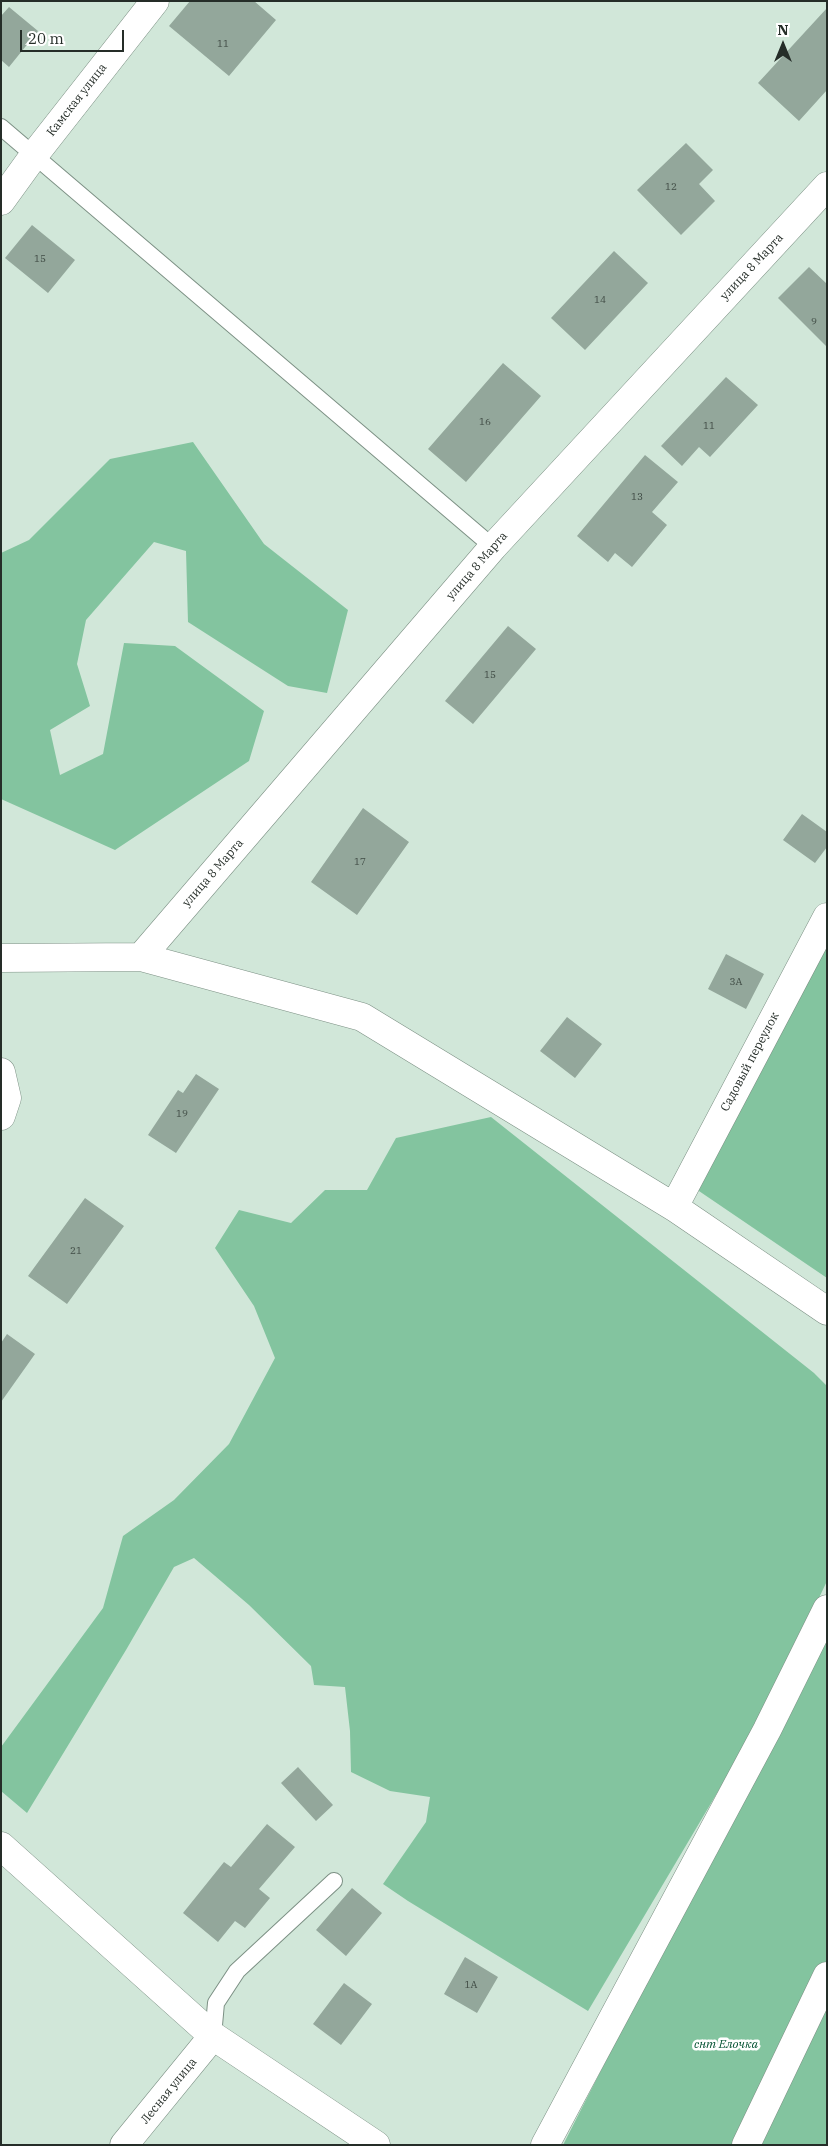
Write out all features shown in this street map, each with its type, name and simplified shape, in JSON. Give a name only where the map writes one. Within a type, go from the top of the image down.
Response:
[{"type":"street","name":"Камская улица","points":[[1,201],[34,154],[155,1]]},
{"type":"street","name":"улица 8 Марта","points":[[141,957],[492,547],[827,186]]},
{"type":"street","name":"Садовый переулок","points":[[674,1207],[827,917]]},
{"type":"street","points":[[1,958],[141,957],[362,1016],[674,1207],[827,1311]]},
{"type":"street","points":[[1,1072],[7,1098],[1,1116]]},
{"type":"street","points":[[545,2145],[767,1730],[827,1609]]},
{"type":"street","points":[[1,1846],[213,2036],[376,2145]]},
{"type":"street","points":[[746,2145],[827,1976]]},
{"type":"street","name":"Лесная улица","points":[[124,2145],[213,2036]]},
{"type":"lane","points":[[1,127],[492,547]]},
{"type":"lane","points":[[213,2036],[216,2003],[237,1971],[334,1881]]},
{"type":"green space","points":[[193,442],[264,544],[348,610],[327,693],[288,686],[188,622],[186,551],[154,542],[86,620],[77,664],[90,706],[50,730],[60,775],[103,754],[124,643],[175,646],[264,711],[249,761],[115,850],[1,799],[1,553],[29,540],[110,459]]},
{"type":"green space","points":[[827,939],[827,1278],[696,1189]]},
{"type":"green space","points":[[491,1117],[814,1373],[827,1386],[827,1581],[765,1712],[588,2011],[383,1884],[426,1822],[430,1797],[390,1791],[351,1772],[350,1731],[345,1687],[314,1685],[311,1666],[249,1605],[194,1558],[174,1567],[27,1813],[1,1791],[1,1747],[103,1608],[123,1536],[174,1500],[229,1444],[275,1358],[254,1306],[215,1248],[239,1210],[291,1223],[325,1190],[367,1190],[396,1138]]},
{"type":"green space","name":"снт Елочка","points":[[827,1627],[827,2145],[563,2145]]},
{"type":"building","points":[[190,1],[254,1],[276,20],[229,76],[169,26]]},
{"type":"building","points":[[9,7],[38,31],[9,67],[1,60],[1,16]]},
{"type":"building","points":[[827,8],[827,90],[799,121],[758,83]]},
{"type":"building","points":[[686,143],[713,170],[699,184],[715,201],[681,235],[637,190]]},
{"type":"building","points":[[32,225],[75,260],[48,293],[5,258]]},
{"type":"building","points":[[614,251],[648,283],[585,350],[551,318]]},
{"type":"building","points":[[809,267],[827,284],[827,347],[778,298]]},
{"type":"building","points":[[503,363],[541,396],[466,482],[428,449]]},
{"type":"building","points":[[726,377],[758,405],[710,457],[699,447],[682,466],[661,446]]},
{"type":"building","points":[[645,455],[678,482],[652,512],[667,525],[632,567],[615,553],[608,562],[577,536]]},
{"type":"building","points":[[508,626],[536,649],[473,724],[445,701]]},
{"type":"building","points":[[363,808],[409,842],[357,915],[311,882]]},
{"type":"building","points":[[802,814],[827,832],[827,847],[815,863],[783,840]]},
{"type":"building","points":[[726,954],[764,974],[746,1009],[708,989]]},
{"type":"building","points":[[567,1017],[602,1044],[575,1078],[540,1051]]},
{"type":"building","points":[[196,1074],[219,1089],[176,1153],[148,1135],[178,1090],[183,1093]]},
{"type":"building","points":[[85,1198],[124,1226],[67,1304],[28,1276]]},
{"type":"building","points":[[7,1334],[35,1354],[1,1402],[1,1343]]},
{"type":"building","points":[[298,1767],[333,1805],[316,1821],[281,1783]]},
{"type":"building","points":[[267,1824],[295,1847],[259,1889],[270,1898],[245,1928],[235,1921],[218,1942],[183,1913],[224,1862],[231,1867]]},
{"type":"building","points":[[352,1888],[382,1913],[346,1956],[316,1930]]},
{"type":"building","points":[[465,1957],[498,1977],[477,2013],[444,1994]]},
{"type":"building","points":[[344,1983],[372,2004],[341,2045],[313,2024]]}]
